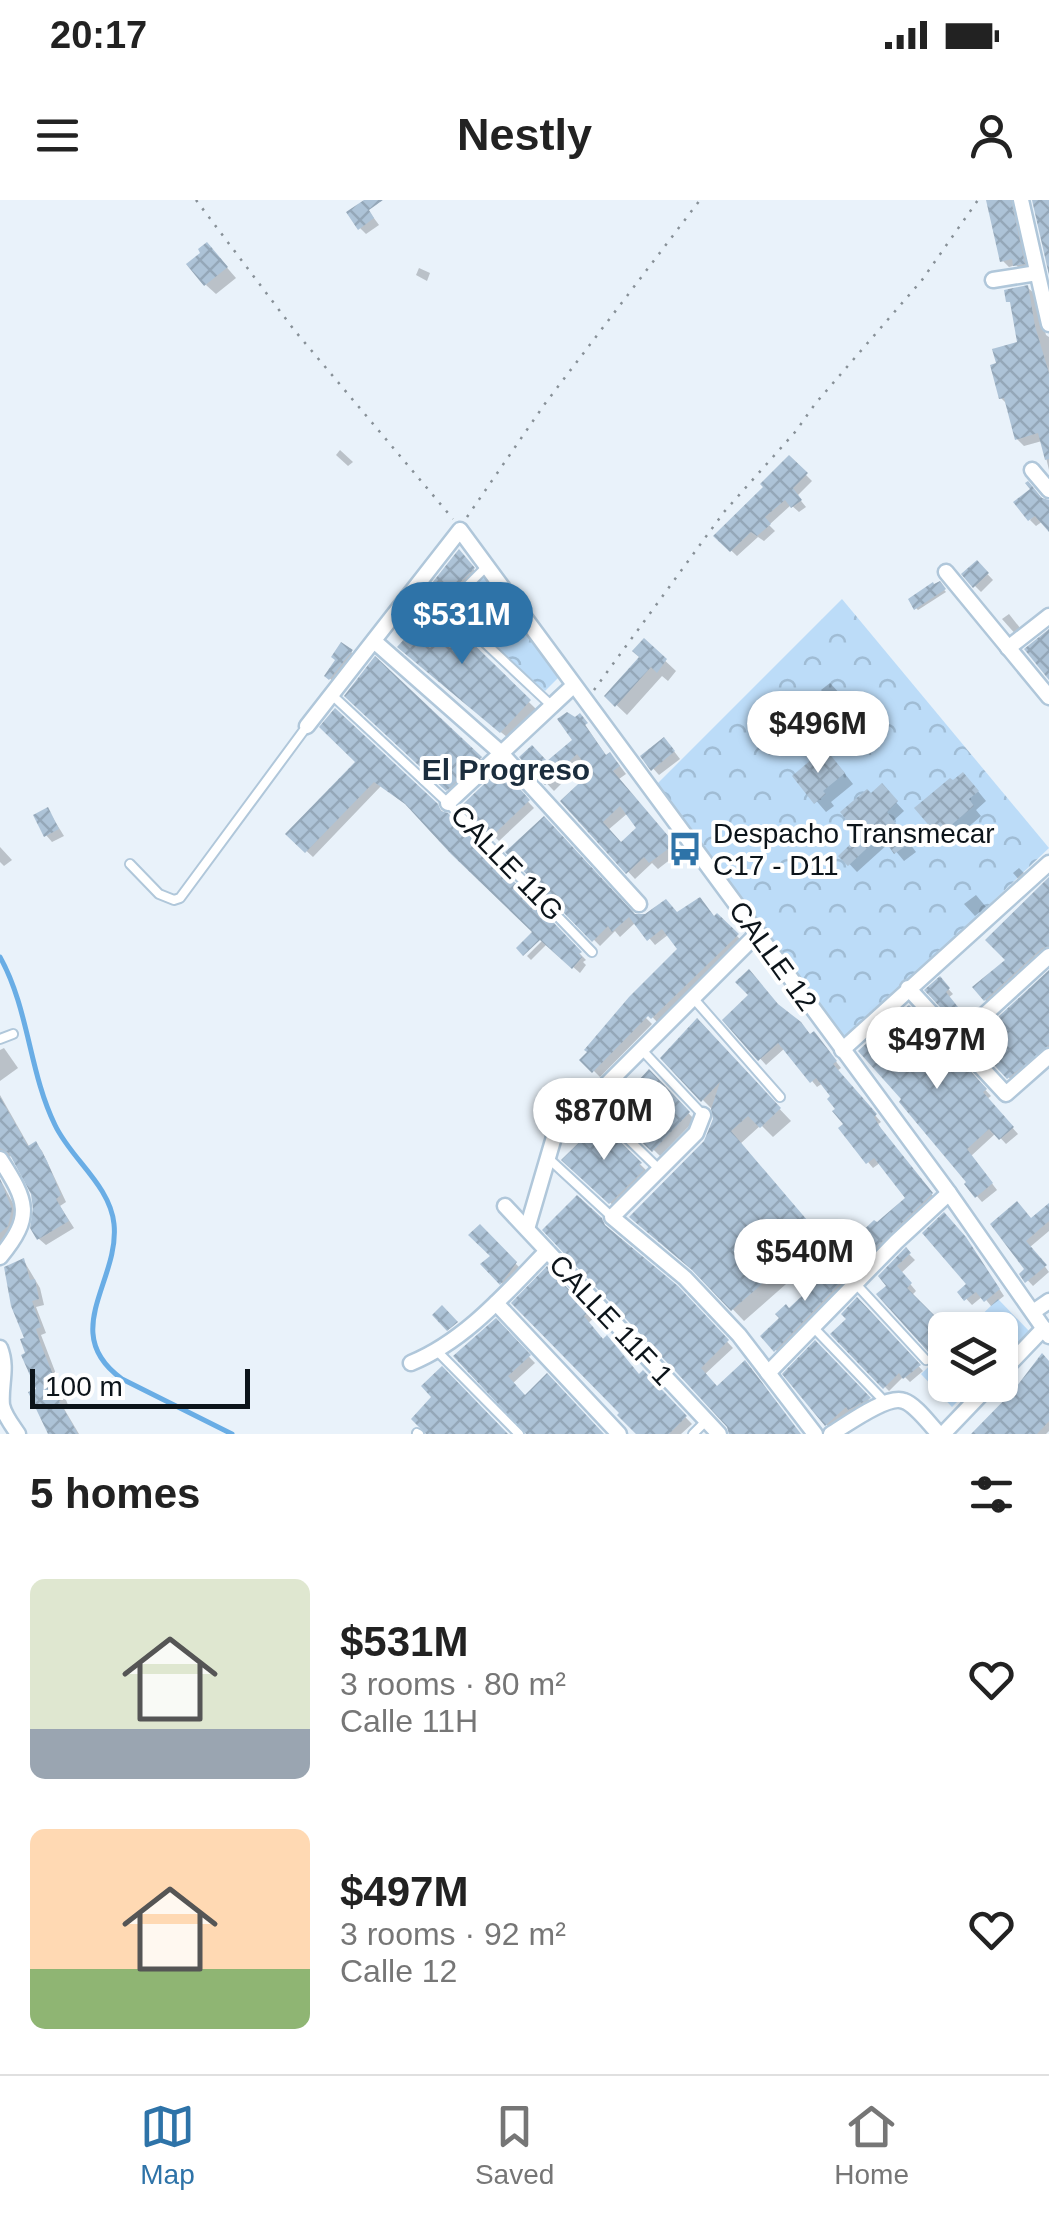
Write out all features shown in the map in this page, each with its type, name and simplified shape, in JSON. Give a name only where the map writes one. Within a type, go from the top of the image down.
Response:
[{"type":"street","points":[[1022,200],[1049,324]]},
{"type":"street","points":[[993,280],[1037,273]]},
{"type":"street","points":[[1032,470],[1049,490]]},
{"type":"street","name":"CALLE 12","points":[[460,530],[949,1193],[1046,1332]]},
{"type":"street","points":[[308,726],[460,530]]},
{"type":"street","points":[[946,572],[1049,697]]},
{"type":"street","points":[[1008,648],[1049,616]]},
{"type":"street","points":[[374,641],[500,752],[639,904]]},
{"type":"street","points":[[448,803],[573,686]]},
{"type":"street","points":[[842,1050],[1049,863]]},
{"type":"street","points":[[527,1229],[554,1137],[758,933]]},
{"type":"street","points":[[958,1039],[1049,956]]},
{"type":"street","points":[[908,988],[1006,1094],[1049,1056]]},
{"type":"street","points":[[703,1114],[696,1133],[612,1217],[685,1278],[739,1335],[816,1434]]},
{"type":"street","points":[[0,1159],[22,1194],[24,1207],[23,1222],[0,1258]]},
{"type":"street","points":[[768,1373],[949,1193]]},
{"type":"street","name":"CALLE 11F 1","points":[[505,1206],[718,1434]]},
{"type":"street","points":[[411,1363],[438,1352],[496,1303],[546,1252]]},
{"type":"street","points":[[1032,1312],[1049,1301]]},
{"type":"street","points":[[496,1303],[619,1434]]},
{"type":"street","points":[[1018,1358],[1046,1332]]},
{"type":"street","points":[[0,1348],[5,1370],[2,1405],[18,1434]]},
{"type":"street","points":[[832,1434],[886,1403],[905,1401],[941,1434],[973,1402]]},
{"type":"lane","points":[[446,607],[486,566]]},
{"type":"lane","points":[[420,581],[552,706]]},
{"type":"lane","name":"CALLE 11G","points":[[332,694],[448,803],[592,952]]},
{"type":"lane","points":[[130,864],[159,894],[174,900],[180,898],[308,726]]},
{"type":"lane","points":[[693,996],[780,1097]]},
{"type":"lane","points":[[0,1040],[13,1034]]},
{"type":"lane","points":[[641,1048],[703,1114]]},
{"type":"lane","points":[[588,1100],[660,1170]]},
{"type":"lane","points":[[547,1157],[612,1217]]},
{"type":"lane","points":[[855,1283],[926,1360]]},
{"type":"lane","points":[[813,1326],[886,1403]]},
{"type":"lane","points":[[438,1352],[520,1434]]},
{"type":"lane","points":[[692,1434],[706,1421]]},
{"type":"path","points":[[196,200],[295,331],[460,530],[524,433],[700,200]]},
{"type":"path","points":[[584,701],[724,512],[922,280],[978,200]]},
{"type":"green space","points":[[484,573],[558,678],[545,691],[450,607]]},
{"type":"green space","points":[[842,599],[1049,848],[846,1041],[657,784]]},
{"type":"green space","points":[[998,1299],[1011,1312],[985,1312]]},
{"type":"green space","points":[[1018,1320],[1029,1331],[1018,1342]]},
{"type":"building","points":[[364,200],[383,200],[369,210],[374,218],[358,230],[346,212]]},
{"type":"building","points":[[986,200],[1011,200],[1025,264],[1013,266],[1012,259],[1000,262]]},
{"type":"building","points":[[1032,200],[1049,200],[1049,275]]},
{"type":"building","points":[[207,242],[228,267],[204,286],[186,264]]},
{"type":"building","points":[[1028,285],[1049,373],[1049,459],[1045,460],[1038,433],[1015,440],[990,365],[996,363],[992,349],[1017,342],[1004,290]]},
{"type":"building","points":[[789,455],[808,473],[793,488],[802,500],[791,508],[785,500],[765,517],[771,524],[757,536],[751,532],[730,552],[713,536]]},
{"type":"building","points":[[1028,481],[1042,498],[1049,500],[1049,532],[1035,516],[1028,521],[1013,502],[1030,489],[1025,483]]},
{"type":"building","points":[[459,549],[475,568],[446,596],[432,583]]},
{"type":"building","points":[[977,560],[989,573],[973,588],[961,574]]},
{"type":"building","points":[[940,581],[946,589],[914,610],[908,599]]},
{"type":"building","points":[[423,595],[531,700],[500,733],[397,647],[420,622],[410,612]]},
{"type":"building","points":[[1049,629],[1049,680],[1024,649]]},
{"type":"building","points":[[644,638],[667,659],[657,673],[651,667],[615,707],[604,696],[639,657],[632,651]]},
{"type":"building","points":[[341,642],[353,650],[329,680],[324,676]]},
{"type":"building","points":[[375,656],[482,757],[446,791],[344,696]]},
{"type":"building","points":[[335,708],[441,811],[448,813],[582,952],[572,969],[540,940],[523,956],[516,948],[532,932],[405,804],[374,782],[305,853],[285,834],[355,762],[319,727]]},
{"type":"building","points":[[567,712],[575,717],[580,713],[606,755],[610,752],[620,766],[613,771],[675,844],[649,863],[644,857],[626,874],[560,801],[591,772],[577,754],[545,785],[519,757],[532,745],[547,761],[572,740],[557,719]],"holes":[[[620,806],[636,828],[621,842],[603,822]]]},
{"type":"building","points":[[664,737],[675,751],[651,771],[640,756]]},
{"type":"building","points":[[828,752],[845,773],[814,804],[792,776],[818,754],[821,758]]},
{"type":"building","points":[[501,768],[530,800],[491,837],[461,806]]},
{"type":"building","points":[[963,772],[979,791],[969,799],[974,806],[938,836],[914,808]]},
{"type":"building","points":[[882,783],[898,801],[887,812],[910,843],[894,854],[881,835],[848,866],[838,856],[859,836],[840,812],[867,789],[871,793]]},
{"type":"building","points":[[48,807],[59,829],[44,837],[33,815]]},
{"type":"building","points":[[544,816],[635,914],[645,914],[666,899],[677,912],[700,897],[714,916],[717,913],[739,934],[592,1073],[579,1060],[587,1052],[584,1050],[677,949],[662,929],[647,941],[629,917],[612,932],[608,926],[592,942],[505,852]]},
{"type":"building","points":[[1049,877],[1049,946],[984,1001],[972,987],[1005,960],[985,940]]},
{"type":"building","points":[[749,969],[778,1004],[810,1034],[814,1031],[837,1061],[833,1064],[877,1114],[874,1117],[880,1127],[933,1193],[865,1258],[852,1241],[905,1198],[874,1158],[866,1164],[838,1128],[843,1124],[816,1078],[810,1083],[778,1043],[758,1061],[722,1020],[748,995],[735,982]]},
{"type":"building","points":[[1049,970],[1049,1045],[1007,1079],[972,1041]]},
{"type":"building","points":[[940,976],[950,988],[946,992],[966,1017],[957,1025],[924,990]]},
{"type":"building","points":[[909,1005],[987,1089],[983,1092],[1014,1127],[999,1140],[989,1129],[967,1149],[993,1183],[975,1198],[899,1102],[901,1099],[858,1051]]},
{"type":"building","points":[[697,1018],[781,1108],[760,1128],[748,1116],[731,1131],[819,1234],[731,1311],[692,1270],[629,1217],[704,1141],[713,1119],[711,1109],[720,1082],[701,1102],[660,1058]]},
{"type":"building","points":[[649,1069],[690,1112],[652,1152],[610,1111]]},
{"type":"building","points":[[0,1097],[28,1146],[36,1141],[61,1195],[56,1199],[69,1221],[37,1240],[30,1228],[31,1194],[9,1153],[0,1148]]},
{"type":"building","points":[[600,1122],[642,1163],[639,1165],[644,1170],[609,1204],[561,1160]]},
{"type":"building","points":[[0,1179],[12,1209],[8,1226],[0,1233]]},
{"type":"building","points":[[577,1195],[605,1225],[678,1286],[729,1340],[701,1368],[717,1386],[745,1360],[801,1434],[729,1434],[727,1427],[542,1230]]},
{"type":"building","points":[[1017,1201],[1031,1218],[1049,1203],[1049,1221],[1026,1241],[1047,1265],[1025,1283],[1019,1274],[1024,1269],[990,1224]]},
{"type":"building","points":[[944,1212],[966,1237],[1000,1289],[984,1302],[976,1292],[964,1301],[957,1292],[966,1284],[922,1233]]},
{"type":"building","points":[[480,1224],[517,1262],[500,1285],[480,1264],[490,1256],[468,1235]]},
{"type":"building","points":[[906,1247],[911,1253],[897,1266],[912,1283],[907,1288],[931,1312],[928,1352],[876,1294],[886,1286],[878,1276]]},
{"type":"building","points":[[838,1256],[851,1272],[774,1352],[760,1336],[779,1318],[775,1314],[786,1304],[789,1308],[819,1280],[815,1276]]},
{"type":"building","points":[[24,1258],[30,1280],[35,1279],[39,1299],[32,1301],[41,1327],[36,1329],[63,1399],[59,1401],[78,1434],[48,1434],[28,1392],[36,1389],[21,1355],[25,1353],[20,1339],[24,1338],[11,1306],[4,1267]]},
{"type":"building","points":[[547,1266],[589,1311],[584,1316],[603,1339],[607,1335],[639,1374],[643,1370],[687,1416],[669,1434],[636,1434],[511,1303]]},
{"type":"building","points":[[857,1297],[921,1365],[903,1379],[899,1373],[883,1389],[830,1334],[846,1319],[841,1314]]},
{"type":"building","points":[[442,1305],[458,1322],[447,1331],[432,1315]]},
{"type":"building","points":[[496,1318],[531,1355],[508,1376],[525,1395],[547,1373],[604,1434],[526,1434],[453,1356]]},
{"type":"building","points":[[815,1340],[871,1398],[848,1410],[846,1407],[825,1426],[782,1374]]},
{"type":"building","points":[[1042,1353],[1049,1361],[1049,1421],[1037,1434],[971,1434],[1002,1402],[1018,1402],[1018,1385]]},
{"type":"building","points":[[442,1366],[508,1434],[426,1434],[411,1419],[431,1397],[421,1386]]},
{"type":"waterway","points":[[0,957],[17,998],[46,1105],[62,1137],[98,1185],[111,1210],[113,1245],[96,1306],[95,1343],[104,1361],[122,1379],[232,1434]]},
{"type":"place","name":"Despacho Transmecar C17 - D11","points":[[685,849]]},
{"type":"district","name":"El Progreso","points":[[506,769]]}]
